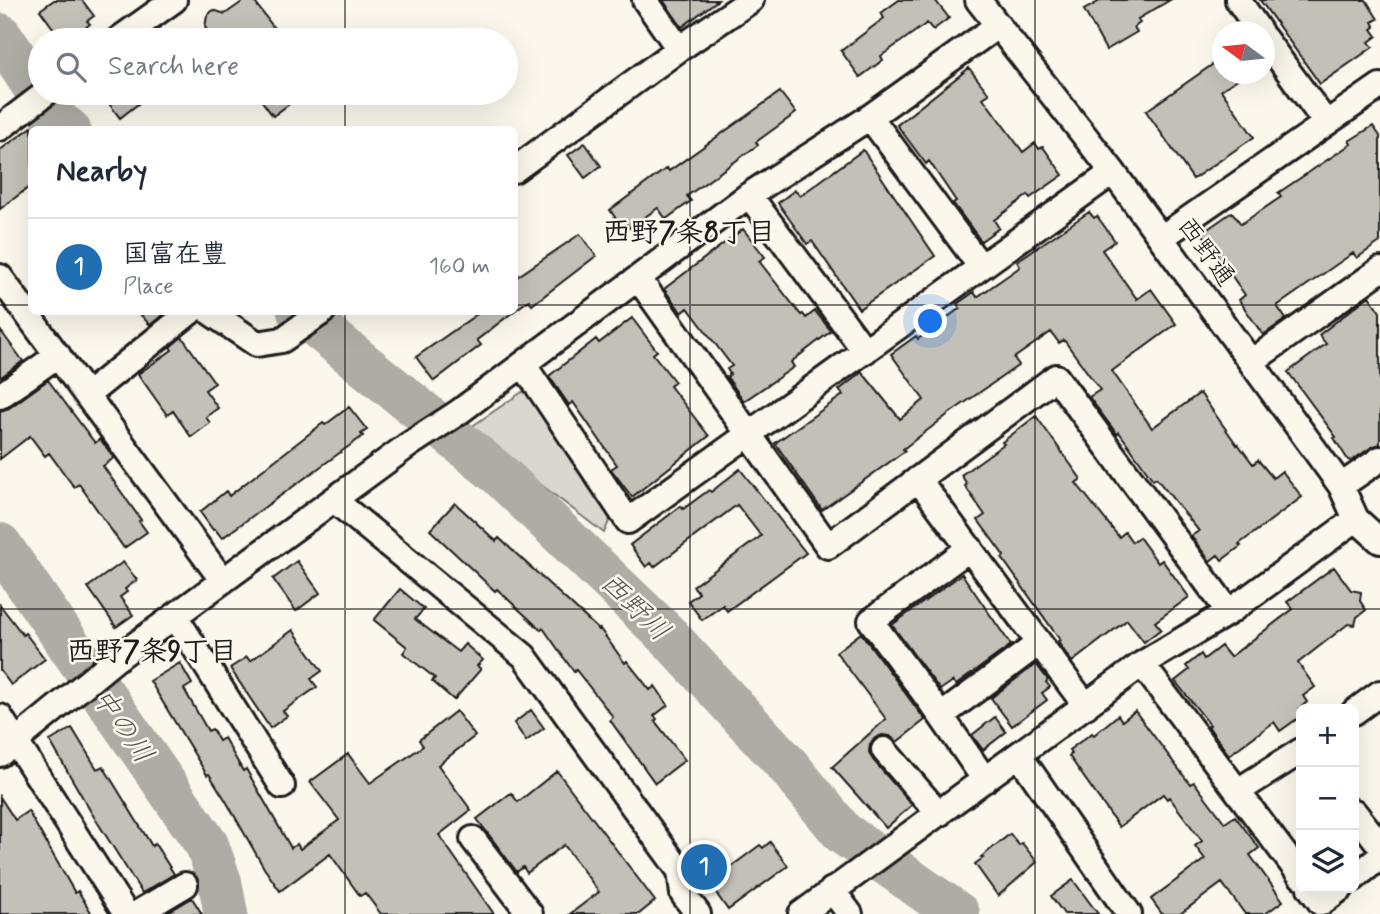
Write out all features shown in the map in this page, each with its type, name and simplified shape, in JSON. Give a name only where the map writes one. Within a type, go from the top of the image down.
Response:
[{"type":"street","points":[[135,28],[174,0]]},
{"type":"street","points":[[645,0],[679,49]]},
{"type":"street","points":[[518,167],[679,49],[751,0]]},
{"type":"street","name":"西野通","points":[[978,0],[1113,172],[1340,486],[1356,519],[1380,541]]},
{"type":"street","points":[[1238,0],[1252,21]]},
{"type":"street","points":[[9,748],[116,659],[407,446],[459,412],[749,195],[870,117],[997,26]]},
{"type":"street","points":[[1275,52],[1326,123]]},
{"type":"street","points":[[1161,238],[1380,86]]},
{"type":"street","points":[[0,128],[30,105]]},
{"type":"street","points":[[870,117],[981,267]]},
{"type":"street","points":[[523,364],[628,521],[1113,172]]},
{"type":"street","points":[[749,195],[865,351]]},
{"type":"street","points":[[1251,362],[1380,270]]},
{"type":"street","points":[[0,277],[28,315]]},
{"type":"street","points":[[638,278],[828,546],[1056,377],[1229,612]]},
{"type":"street","points":[[28,315],[223,581]]},
{"type":"street","points":[[87,395],[186,315]]},
{"type":"street","points":[[214,315],[257,344],[282,340],[319,315]]},
{"type":"street","points":[[0,396],[58,355]]},
{"type":"street","points":[[1340,486],[1380,459]]},
{"type":"street","points":[[918,479],[1086,706]]},
{"type":"street","points":[[334,500],[524,656],[680,871],[683,894],[698,914]]},
{"type":"street","points":[[800,914],[1142,664],[1229,612],[1356,519]]},
{"type":"street","points":[[970,548],[871,621],[985,780]]},
{"type":"street","points":[[175,616],[282,786]]},
{"type":"street","points":[[940,716],[1040,643]]},
{"type":"street","points":[[1142,664],[1296,869]]},
{"type":"street","points":[[1359,708],[1380,693]]},
{"type":"street","points":[[0,717],[9,748],[126,914]]},
{"type":"street","points":[[884,750],[939,814]]},
{"type":"street","points":[[1238,792],[1296,754]]},
{"type":"street","points":[[1019,755],[1129,914]]},
{"type":"street","points":[[1359,818],[1380,845]]},
{"type":"street","points":[[473,839],[527,913]]},
{"type":"street","points":[[1359,874],[1380,857]]},
{"type":"street","points":[[841,884],[850,914]]},
{"type":"street","points":[[136,914],[185,885]]},
{"type":"street","points":[[1314,893],[1321,903],[1334,893]]},
{"type":"shaded area","points":[[522,392],[528,393],[613,512],[604,533],[468,429]]},
{"type":"building","points":[[54,0],[82,0],[94,16],[87,21],[90,24],[85,28],[53,28],[40,10]]},
{"type":"building","points":[[245,0],[253,0],[274,28],[206,28],[207,16],[213,10],[225,14]]},
{"type":"building","points":[[663,0],[718,0],[682,27]]},
{"type":"building","points":[[899,0],[935,0],[949,18],[933,30],[927,23],[881,56],[883,60],[860,77],[841,51],[884,18],[881,13]]},
{"type":"building","points":[[1102,0],[1170,0],[1138,19],[1140,23],[1134,27],[1137,32],[1106,50],[1084,10]]},
{"type":"building","points":[[1260,0],[1366,0],[1378,19],[1372,22],[1375,27],[1372,29],[1377,36],[1369,42],[1373,47],[1320,84]]},
{"type":"building","points":[[1212,65],[1212,84],[1230,84],[1221,90],[1254,137],[1193,179],[1146,111]]},
{"type":"building","points":[[969,68],[989,94],[983,98],[1023,152],[1035,143],[1039,149],[1043,147],[1063,175],[1030,198],[1028,195],[994,220],[999,228],[981,241],[953,203],[956,201],[929,161],[926,164],[897,125]]},
{"type":"building","points":[[780,92],[796,113],[756,142],[758,145],[687,196],[691,201],[666,219],[658,208],[629,228],[626,223],[622,227],[610,210]]},
{"type":"building","points":[[110,105],[137,105],[120,118]]},
{"type":"building","points":[[265,105],[288,105],[273,116]]},
{"type":"building","points":[[1373,126],[1380,136],[1380,242],[1357,258],[1353,253],[1277,306],[1286,319],[1263,335],[1239,300],[1245,295],[1202,233],[1232,212],[1241,224],[1281,197],[1278,193]]},
{"type":"building","points":[[28,130],[28,188],[0,209],[0,150]]},
{"type":"building","points":[[585,143],[601,166],[585,178],[568,155]]},
{"type":"building","points":[[863,150],[935,256],[859,309],[812,241],[807,244],[778,203],[795,190],[800,196]]},
{"type":"building","points":[[1089,212],[1094,218],[1097,216],[1115,241],[1102,250],[1137,299],[1151,289],[1176,324],[1112,371],[1152,428],[1200,393],[1253,464],[1258,460],[1273,478],[1282,471],[1302,497],[1222,560],[1218,555],[1210,561],[1191,536],[1199,531],[1156,478],[1153,480],[1119,432],[1117,434],[1089,397],[1100,390],[1064,340],[1059,343],[1051,332],[1014,358],[1019,365],[950,413],[903,449],[905,451],[822,510],[775,443],[843,395],[839,390],[862,372],[900,419],[924,400],[891,354],[916,336],[918,339],[960,308],[957,304],[974,292],[977,297],[1020,267],[1017,261]]},
{"type":"building","points":[[743,229],[765,257],[759,261],[801,315],[806,318],[815,311],[831,331],[791,362],[794,367],[744,401],[727,377],[730,374],[727,369],[732,366],[688,308],[682,313],[664,289]]},
{"type":"building","points":[[580,234],[596,256],[532,305],[529,300],[518,308],[518,276]]},
{"type":"building","points":[[1369,296],[1380,312],[1380,444],[1351,461],[1288,372],[1326,344],[1319,335]]},
{"type":"building","points":[[141,315],[162,315],[150,325]]},
{"type":"building","points":[[476,315],[509,315],[477,340],[481,345],[434,381],[416,357]]},
{"type":"building","points":[[632,318],[657,351],[653,354],[675,382],[670,386],[709,436],[632,497],[611,469],[617,465],[573,402],[569,405],[549,376],[596,339],[599,343]]},
{"type":"building","points":[[0,330],[23,361],[1,377],[0,376]]},
{"type":"building","points":[[182,337],[215,383],[205,390],[218,408],[206,417],[210,423],[191,437],[173,411],[167,415],[138,374],[172,350],[170,347]]},
{"type":"building","points":[[48,380],[95,443],[100,439],[114,458],[103,466],[147,532],[124,548],[79,484],[74,487],[49,453],[45,456],[30,436],[0,459],[0,411],[9,408]]},
{"type":"building","points":[[349,407],[367,430],[361,434],[363,436],[222,538],[213,530],[200,512],[226,491],[229,496],[323,423],[325,425]]},
{"type":"building","points":[[1036,416],[1081,479],[1076,483],[1119,537],[1125,532],[1132,542],[1139,537],[1158,563],[1162,560],[1189,597],[1155,622],[1161,629],[1144,642],[1127,620],[1072,662],[1060,645],[1060,640],[978,520],[985,515],[965,486],[967,484],[961,475],[1004,444],[1002,442]]},
{"type":"building","points":[[740,469],[806,553],[727,611],[723,605],[702,620],[688,601],[699,593],[693,586],[761,536],[737,505],[654,567],[651,563],[646,567],[630,545],[681,506],[683,509],[709,490],[711,492]]},
{"type":"building","points":[[455,503],[496,541],[499,538],[600,629],[625,663],[627,661],[650,690],[655,686],[668,705],[654,716],[657,719],[655,721],[685,760],[655,783],[610,720],[613,717],[576,670],[574,672],[543,628],[541,630],[497,589],[495,591],[430,530]]},
{"type":"building","points":[[297,561],[320,593],[296,611],[273,579]]},
{"type":"building","points":[[123,562],[137,580],[125,589],[127,592],[120,597],[133,615],[116,627],[88,587]]},
{"type":"building","points":[[1334,567],[1351,590],[1361,592],[1360,601],[1366,610],[1357,617],[1355,625],[1348,624],[1298,663],[1315,687],[1303,696],[1307,702],[1296,704],[1296,720],[1280,731],[1274,722],[1229,755],[1208,726],[1210,725],[1175,681],[1189,670],[1186,666],[1201,654],[1204,659],[1221,646],[1230,657],[1293,609],[1287,602]]},
{"type":"building","points":[[962,574],[1011,645],[956,685],[953,681],[940,690],[892,625]]},
{"type":"building","points":[[400,589],[424,609],[415,619],[458,652],[465,644],[483,660],[477,666],[481,669],[454,700],[432,681],[435,678],[403,653],[407,647],[374,620]]},
{"type":"building","points":[[0,605],[45,659],[11,685],[0,670]]},
{"type":"building","points":[[293,630],[322,671],[311,679],[317,687],[283,711],[287,716],[270,728],[230,668],[247,657],[250,661]]},
{"type":"building","points":[[861,633],[925,720],[897,742],[890,736],[882,735],[870,744],[869,752],[873,760],[912,805],[886,828],[832,767],[886,719],[836,652]]},
{"type":"building","points":[[180,663],[192,684],[184,689],[208,731],[212,729],[219,741],[224,738],[243,771],[246,769],[291,848],[297,844],[300,849],[339,820],[310,782],[348,754],[370,783],[423,746],[419,740],[456,711],[475,736],[438,765],[471,810],[439,835],[494,914],[381,914],[365,893],[360,896],[330,854],[280,891],[150,681]]},
{"type":"building","points":[[1036,664],[1048,680],[1046,682],[1050,687],[1042,693],[1047,700],[1012,726],[991,698]]},
{"type":"building","points":[[531,710],[544,728],[526,741],[514,723]]},
{"type":"building","points":[[1135,711],[1190,784],[1194,782],[1225,823],[1235,816],[1259,848],[1250,855],[1283,901],[1265,914],[1245,914],[1222,883],[1180,914],[1162,914],[1151,899],[1205,859],[1195,846],[1202,841],[1169,797],[1167,799],[1163,794],[1119,827],[1069,756],[1072,754],[1069,750],[1092,733],[1094,735],[1118,715],[1122,721]]},
{"type":"building","points":[[995,717],[1006,732],[983,750],[972,735]]},
{"type":"building","points":[[72,728],[97,769],[103,766],[152,846],[155,844],[174,874],[142,893],[50,741]]},
{"type":"building","points":[[557,771],[655,901],[639,914],[570,914],[599,892],[564,845],[527,873],[523,867],[517,872],[477,819],[511,793],[518,802]]},
{"type":"building","points":[[0,797],[15,820],[28,811],[75,893],[78,891],[92,914],[0,914]]},
{"type":"building","points":[[1010,834],[1019,845],[1022,843],[1037,862],[998,896],[975,864]]},
{"type":"building","points":[[770,842],[788,866],[728,910],[711,886],[715,883],[713,880],[760,845],[763,848]]},
{"type":"building","points":[[1073,880],[1098,914],[1064,914],[1051,896]]},
{"type":"building","points":[[192,898],[202,914],[165,914]]},
{"type":"waterway","name":"西野川","points":[[0,35],[28,77]]},
{"type":"waterway","name":"西野川","points":[[46,105],[64,126]]},
{"type":"waterway","name":"西野川","points":[[303,315],[500,475],[669,637],[789,767],[843,833],[958,914]]},
{"type":"waterway","name":"中の川","points":[[0,545],[207,845],[220,882],[226,914]]},
{"type":"place","name":"国富在豊","points":[[704,867]]},
{"type":"district","name":"西野7条8丁目","points":[[689,231]]},
{"type":"district","name":"西野7条9丁目","points":[[152,650]]}]
